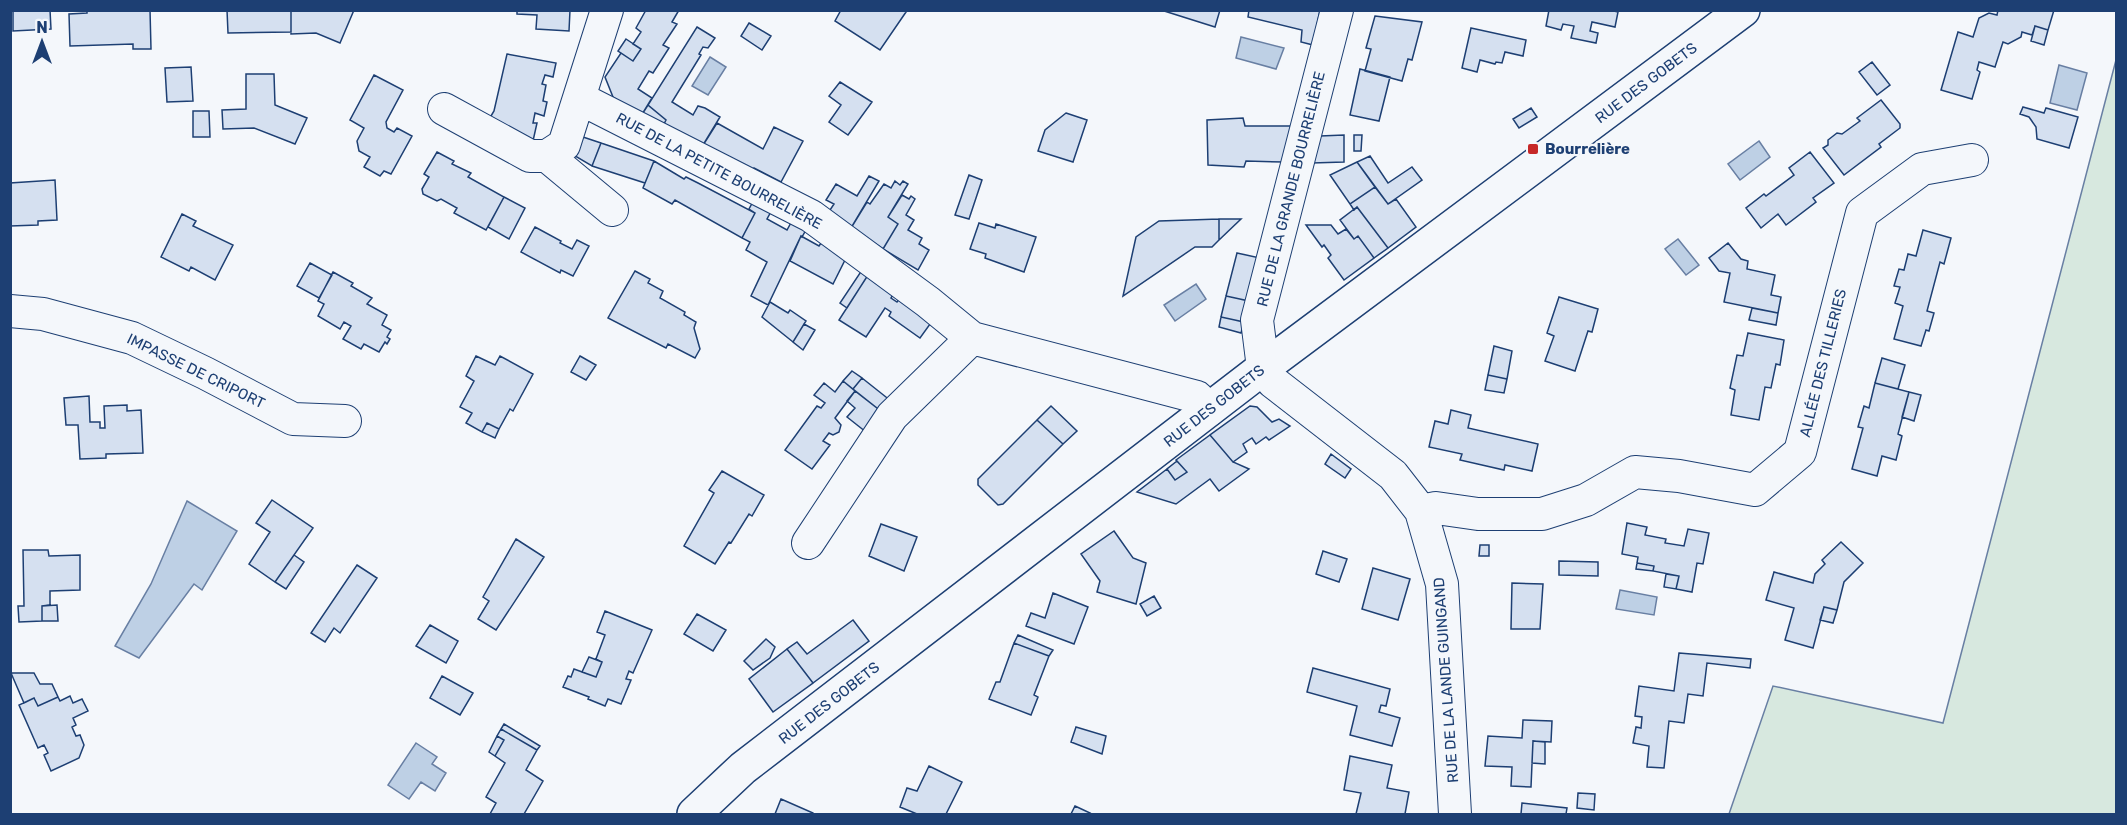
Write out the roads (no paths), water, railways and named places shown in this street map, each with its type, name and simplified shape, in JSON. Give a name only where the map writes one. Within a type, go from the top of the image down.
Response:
[{"type":"main road","name":"RUE DES GOBETS","points":[[694,814],[743,768],[1263,368],[1743,10]]},
{"type":"street","points":[[444,109],[530,156],[547,156],[564,145],[607,10]]},
{"type":"street","name":"RUE DE LA GRANDE BOURRELIÈRE","points":[[1263,368],[1257,320],[1337,10]]},
{"type":"street","name":"RUE DE LA PETITE BOURRELIÈRE","points":[[579,98],[811,216],[928,302],[972,338],[1197,397],[1209,410]]},
{"type":"street","points":[[547,156],[612,210]]},
{"type":"street","name":"ALLÉE DES TILLERIES","points":[[1421,511],[1436,508],[1478,514],[1542,514],[1586,500],[1635,472],[1679,476],[1755,490],[1800,452],[1862,213],[1922,169],[1972,160]]},
{"type":"street","name":"IMPASSE DE CRIPORT","points":[[10,311],[43,314],[132,338],[293,419],[345,421]]},
{"type":"street","points":[[808,543],[892,416],[972,338]]},
{"type":"street","name":"RUE DE LA LANDE GUINGAND","points":[[1263,368],[1273,382],[1393,475],[1421,511],[1442,584],[1455,814]]},
{"type":"water","points":[[1241,37],[1284,48],[1276,69],[1236,58]]},
{"type":"water","points":[[710,57],[726,67],[708,95],[692,86]]},
{"type":"water","points":[[2059,65],[2087,73],[2077,110],[2050,103]]},
{"type":"water","points":[[1759,141],[1770,157],[1740,180],[1728,164]]},
{"type":"water","points":[[1678,239],[1699,265],[1686,275],[1665,249]]},
{"type":"water","points":[[1196,284],[1206,299],[1175,321],[1164,305]]},
{"type":"water","points":[[187,501],[237,531],[202,590],[194,584],[139,658],[115,646],[151,584]]},
{"type":"water","points":[[1620,590],[1657,597],[1654,615],[1616,609]]},
{"type":"water","points":[[416,743],[437,757],[432,764],[446,773],[435,791],[421,782],[409,799],[388,785]]},
{"type":"place","name":"Bourrelière","points":[[1533,149]]}]
